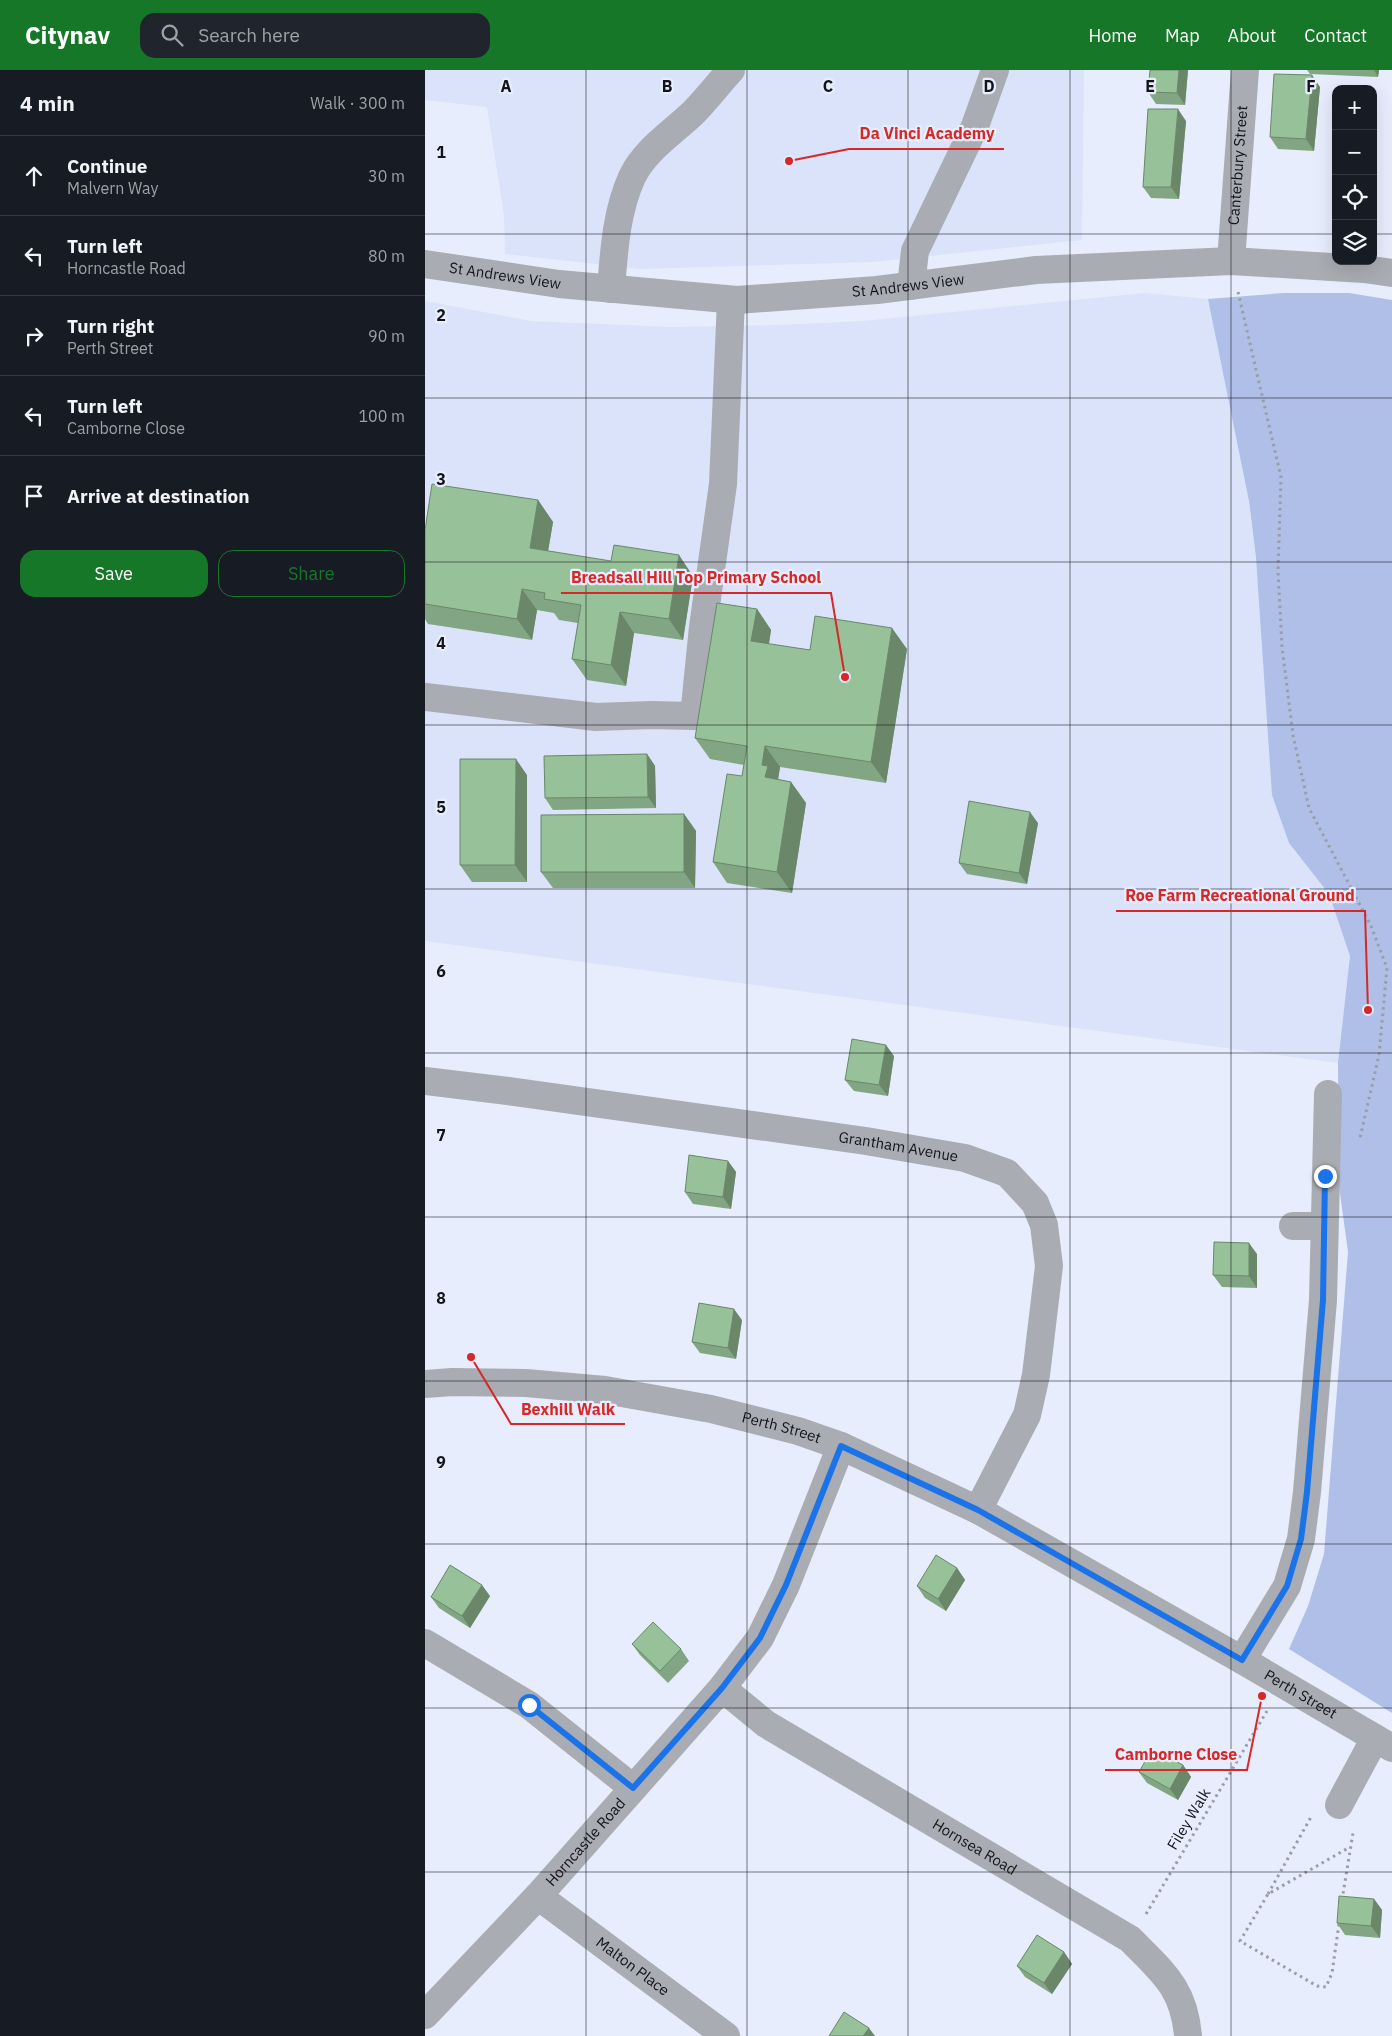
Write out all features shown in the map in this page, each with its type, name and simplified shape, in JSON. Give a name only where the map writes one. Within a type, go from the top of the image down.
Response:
[{"type":"street","points":[[611,290],[614,244],[621,209],[632,176],[650,151],[694,112],[731,70]]},
{"type":"street","points":[[911,286],[915,251],[975,126],[995,70]]},
{"type":"street","name":"Canterbury Street","points":[[1231,261],[1245,70]]},
{"type":"street","name":"St Andrews View","points":[[425,264],[559,284],[731,300],[877,290],[1035,270],[1231,261],[1364,269],[1392,273]]},
{"type":"street","points":[[425,697],[596,717],[694,716],[703,626],[723,484],[731,300]]},
{"type":"street","name":"Grantham Avenue","points":[[425,1081],[866,1141],[965,1158],[1007,1173],[1035,1203],[1044,1225],[1049,1266],[1036,1375],[1027,1415],[978,1510]]},
{"type":"street","points":[[1242,1660],[1287,1586],[1301,1539],[1307,1492],[1323,1300],[1325,1176],[1328,1154],[1329,1094]]},
{"type":"street","points":[[1293,1226],[1324,1226]]},
{"type":"street","name":"Perth Street","points":[[425,1384],[452,1382],[526,1383],[605,1390],[711,1408],[797,1431],[841,1446],[978,1510],[1384,1743]]},
{"type":"street","name":"Horncastle Road","points":[[428,2004],[538,1896],[722,1688],[760,1638],[786,1585],[841,1446]]},
{"type":"street","points":[[425,1643],[529,1705],[633,1788]]},
{"type":"street","name":"Hornsea Road","points":[[722,1688],[766,1724],[1130,1939],[1172,1982],[1186,2015],[1188,2036]]},
{"type":"street","points":[[1339,1805],[1384,1743]]},
{"type":"street","name":"Malton Place","points":[[538,1896],[726,2036]]},
{"type":"path","points":[[1231,261],[1281,477],[1278,571],[1282,647],[1293,735],[1303,781],[1309,808],[1371,926],[1387,968],[1379,1054],[1357,1147]]},
{"type":"path","name":"Filey Walk","points":[[1130,1939],[1283,1685]]},
{"type":"path","points":[[1339,1805],[1322,1797],[1240,1941],[1317,1986],[1326,1987],[1332,1973],[1340,1915]]},
{"type":"path","points":[[1268,1894],[1350,1847],[1342,1905]]},
{"type":"shaded area","points":[[425,70],[1084,70],[1082,240],[873,262],[640,269],[505,254],[504,215],[487,107],[425,100]]},
{"type":"shaded area","points":[[1145,293],[1208,299],[1247,485],[1289,843],[1329,894],[1350,956],[1338,1063],[425,941],[425,301],[531,321],[671,327],[863,321]]},
{"type":"shaded area","points":[[1284,293],[1349,293],[1392,300],[1392,1713],[1289,1649],[1308,1606],[1324,1554],[1348,1252],[1339,1186],[1338,1063],[1350,956],[1329,894],[1289,843],[1272,795],[1256,558],[1249,501],[1208,299]]},
{"type":"building","points":[[1150,70],[1179,70],[1177,93],[1148,92]]},
{"type":"building","points":[[1274,74],[1312,75],[1306,139],[1270,137]]},
{"type":"building","points":[[1148,109],[1178,109],[1171,187],[1143,187]]},
{"type":"building","points":[[432,484],[538,500],[530,548],[611,561],[614,545],[679,555],[669,619],[620,612],[611,665],[572,659],[581,605],[544,599],[545,593],[522,589],[517,619],[425,604],[425,530]]},
{"type":"building","points":[[717,603],[757,609],[751,641],[810,650],[815,616],[892,628],[871,762],[765,746],[762,765],[768,766],[765,777],[791,782],[777,872],[713,862],[727,774],[742,776],[747,746],[695,738]]},
{"type":"building","points":[[647,754],[648,797],[545,798],[544,756]]},
{"type":"building","points":[[460,759],[516,759],[515,865],[460,865]]},
{"type":"building","points":[[969,801],[1030,812],[1019,873],[959,863]]},
{"type":"building","points":[[684,814],[684,872],[541,872],[541,815]]},
{"type":"building","points":[[852,1039],[886,1045],[879,1085],[845,1080]]},
{"type":"building","points":[[689,1155],[728,1161],[723,1197],[685,1192]]},
{"type":"building","points":[[1214,1242],[1249,1243],[1249,1276],[1213,1275]]},
{"type":"building","points":[[699,1303],[734,1309],[728,1348],[692,1342]]},
{"type":"building","points":[[936,1555],[957,1568],[938,1599],[917,1586]]},
{"type":"building","points":[[450,1565],[482,1585],[462,1616],[431,1597]]},
{"type":"building","points":[[653,1622],[681,1649],[660,1671],[632,1644]]},
{"type":"building","points":[[1152,1749],[1183,1765],[1170,1789],[1139,1772]]},
{"type":"building","points":[[1339,1896],[1374,1899],[1371,1926],[1337,1923]]},
{"type":"building","points":[[1037,1935],[1064,1952],[1044,1983],[1017,1966]]},
{"type":"building","points":[[844,2012],[869,2028],[863,2036],[829,2036]]},
{"type":"place","name":"Da Vinci Academy","points":[[789,161]]},
{"type":"place","name":"Breadsall Hill Top Primary School","points":[[845,677]]},
{"type":"place","name":"Roe Farm Recreational Ground","points":[[1368,1010]]},
{"type":"place","name":"Bexhill Walk","points":[[471,1357]]},
{"type":"place","name":"Camborne Close","points":[[1262,1696]]},
{"type":"route","points":[[529,1705],[633,1788],[722,1688],[760,1638],[786,1585],[841,1446],[978,1510],[1242,1660],[1287,1586],[1301,1539],[1307,1492],[1323,1300],[1325,1176]]}]
